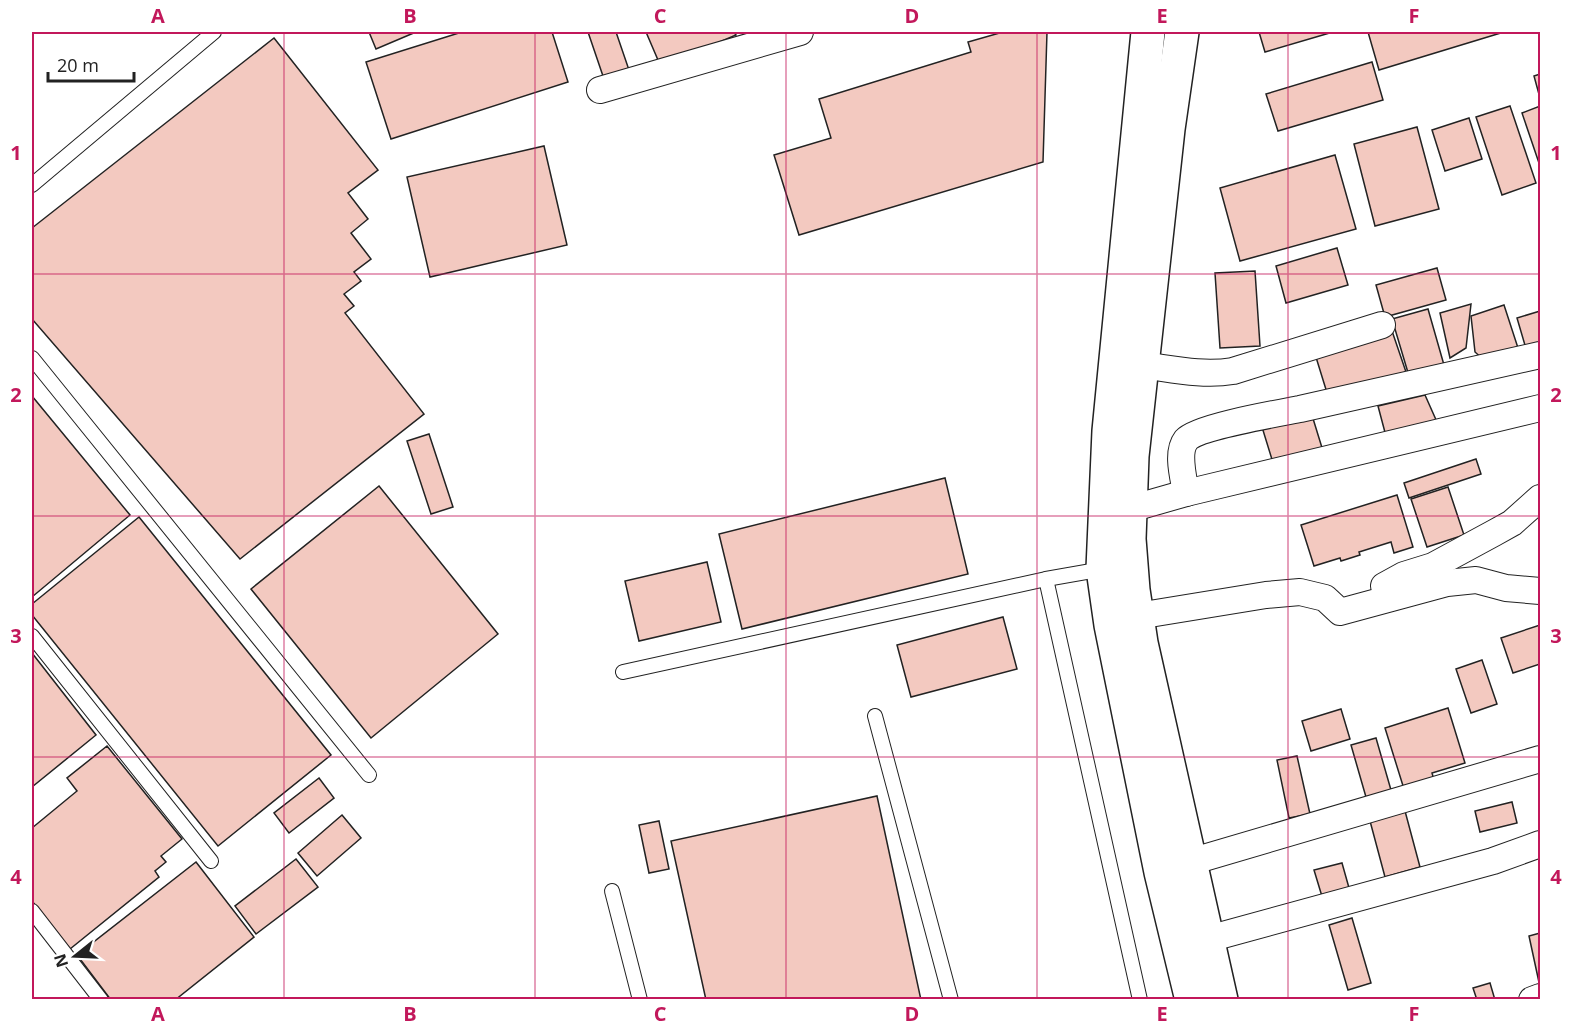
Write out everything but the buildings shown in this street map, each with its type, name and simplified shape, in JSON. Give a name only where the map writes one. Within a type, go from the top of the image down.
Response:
[{"type":"highway","points":[[1148,32],[1142,239],[1142,365],[1132,456],[1130,509],[1133,590],[1124,618],[1161,872],[1192,999]]},
{"type":"highway","points":[[1182,32],[1168,129],[1142,239],[1109,431],[1103,569],[1124,618],[1141,643],[1221,999]]},
{"type":"street","points":[[600,90],[800,32]]},
{"type":"street","points":[[1142,365],[1198,374],[1216,374],[1233,371],[1382,325]]},
{"type":"street","points":[[1186,493],[1182,450],[1186,440],[1193,435],[1247,420],[1540,356]]},
{"type":"street","points":[[1130,509],[1186,493],[1540,408]]},
{"type":"street","points":[[1124,618],[1266,595],[1300,592],[1325,598],[1388,585],[1404,575],[1433,566],[1512,523],[1540,498]]},
{"type":"street","points":[[1325,598],[1340,612],[1447,583],[1476,580],[1506,588],[1540,591]]},
{"type":"street","points":[[1190,862],[1540,759]]},
{"type":"street","points":[[1208,939],[1493,861],[1540,844]]},
{"type":"street","points":[[1532,999],[1540,997]]},
{"type":"lane","points":[[32,185],[214,32]]},
{"type":"lane","points":[[32,357],[369,775]]},
{"type":"lane","points":[[623,672],[1047,579],[1103,569]]},
{"type":"lane","points":[[1047,579],[1140,999]]},
{"type":"lane","points":[[32,636],[212,861]]},
{"type":"lane","points":[[875,716],[951,999]]},
{"type":"lane","points":[[612,891],[640,999]]},
{"type":"lane","points":[[32,910],[101,999]]}]
